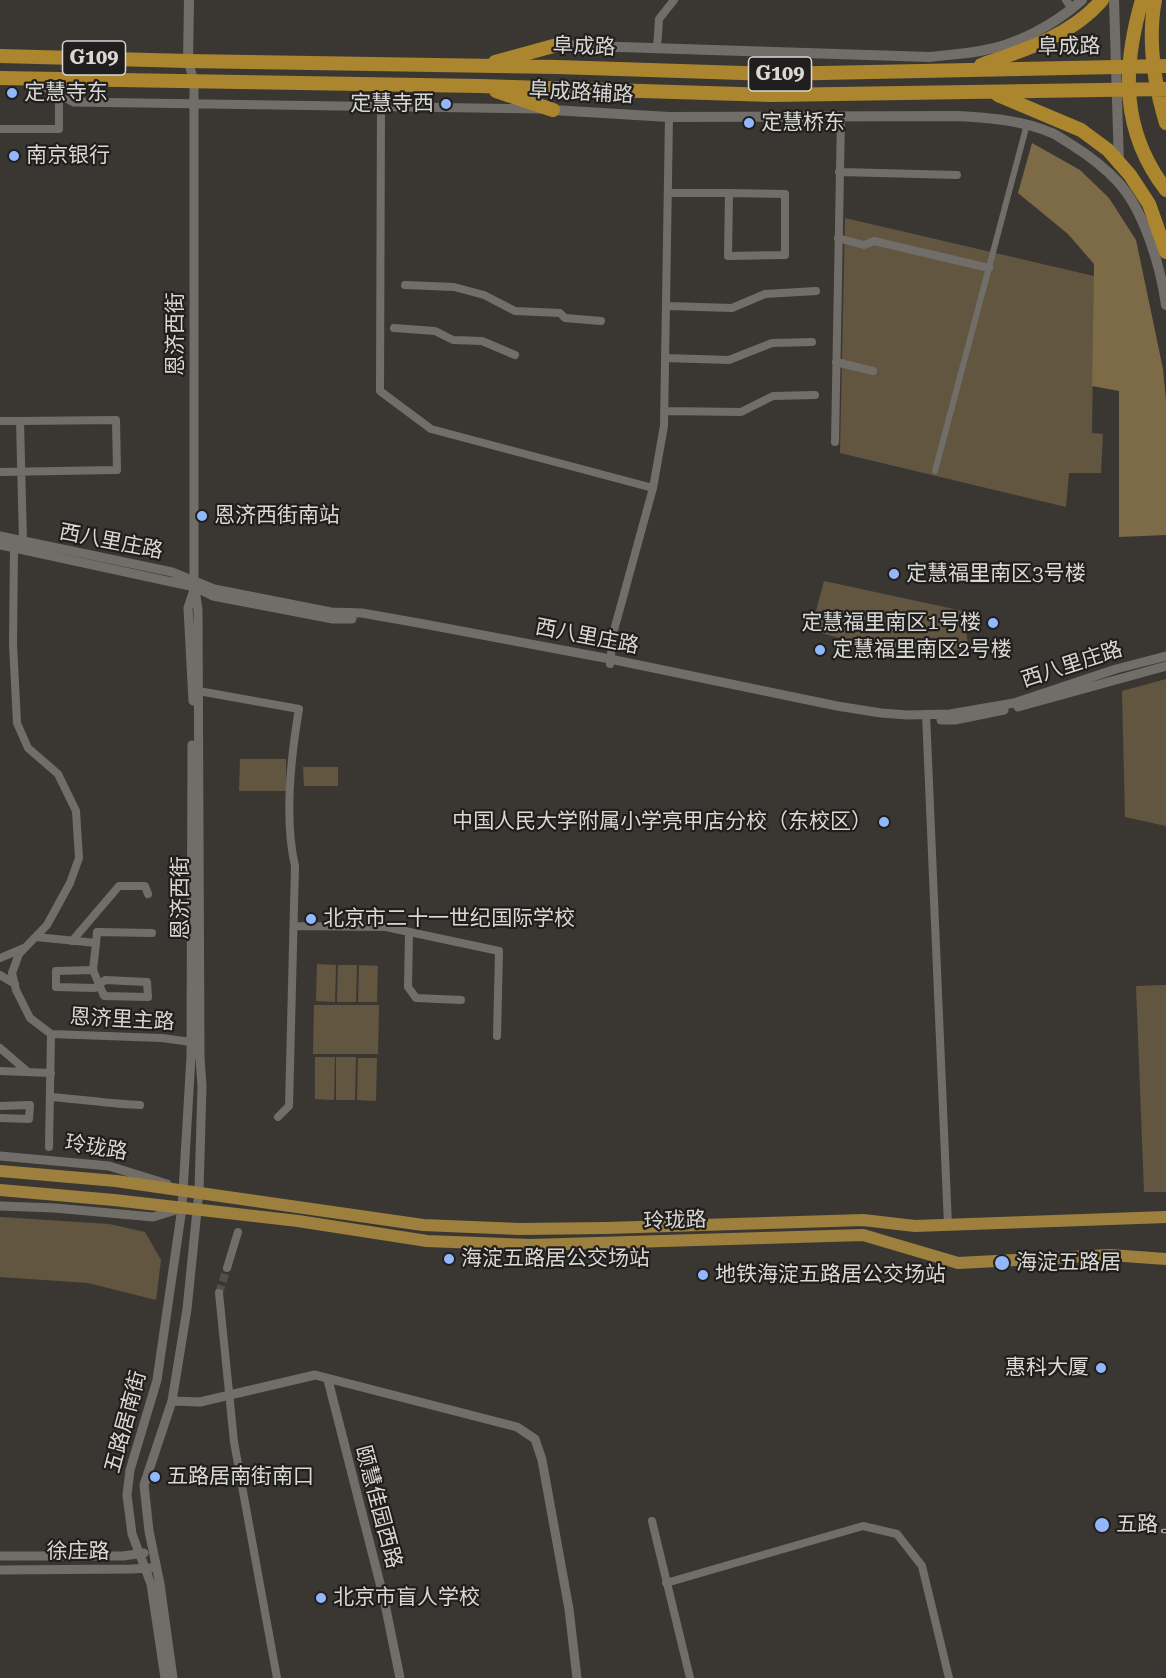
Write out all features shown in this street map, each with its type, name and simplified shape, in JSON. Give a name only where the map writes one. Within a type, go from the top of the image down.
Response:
[{"type":"highway","points":[[968,69],[1017,52],[1074,26],[1102,0]]},
{"type":"highway","points":[[1142,0],[1135,24],[1129,66],[1130,105],[1137,138],[1150,168],[1166,190]]},
{"type":"highway","points":[[1155,0],[1152,26],[1153,62],[1166,123]]},
{"type":"highway","points":[[478,66],[557,45]]},
{"type":"highway","name":"阜成路","points":[[0,56],[773,74],[1166,66]]},
{"type":"highway","name":"阜成路","points":[[0,78],[480,86],[772,95],[1166,88]]},
{"type":"highway","points":[[480,86],[553,110]]},
{"type":"highway","points":[[994,92],[1081,130],[1108,150],[1125,179],[1149,204],[1166,252]]},
{"type":"main road","points":[[188,61],[189,0]]},
{"type":"main road","points":[[557,45],[930,57],[982,51],[1017,41],[1046,26],[1069,4],[1082,0]]},
{"type":"main road","points":[[1114,0],[1125,179],[1148,232],[1164,289],[1166,305]]},
{"type":"main road","name":"阜成路辅路","points":[[553,110],[669,117],[994,118],[1027,124],[1053,133],[1125,179]]},
{"type":"main road","name":"玲珑路","points":[[0,1171],[116,1180],[423,1226],[520,1229],[606,1228],[863,1220],[915,1226],[1166,1219]]},
{"type":"main road","name":"玲珑路","points":[[0,1190],[114,1200],[298,1221],[427,1241],[530,1245],[863,1235],[958,1263],[1110,1255],[1166,1259]]},
{"type":"main road","points":[[1110,1255],[1166,1252]]},
{"type":"street","points":[[657,49],[659,19],[674,0]]},
{"type":"street","name":"恩济西街","points":[[188,61],[194,81],[194,584],[188,608],[195,690],[202,1078],[197,1209]]},
{"type":"street","name":"阜成路辅路","points":[[28,78],[74,102],[553,110]]},
{"type":"street","points":[[0,129],[59,129],[59,101]]},
{"type":"street","points":[[381,106],[380,391],[431,429],[653,488]]},
{"type":"street","points":[[610,662],[613,634],[653,488],[664,426],[669,117]]},
{"type":"street","points":[[835,442],[841,117]]},
{"type":"street","points":[[935,471],[1027,124]]},
{"type":"street","points":[[839,172],[957,175]]},
{"type":"street","points":[[668,193],[729,193],[785,194],[785,255],[728,256],[729,193]]},
{"type":"street","points":[[838,238],[864,245],[874,241],[989,268]]},
{"type":"street","points":[[405,285],[454,287],[484,295],[515,310],[560,313],[565,318],[601,321]]},
{"type":"street","points":[[666,306],[732,308],[765,294],[816,291]]},
{"type":"street","points":[[394,328],[435,331],[453,340],[483,341],[515,355]]},
{"type":"street","points":[[665,358],[729,360],[772,343],[812,342]]},
{"type":"street","points":[[837,362],[873,371]]},
{"type":"street","points":[[664,411],[741,412],[773,396],[815,395]]},
{"type":"street","points":[[0,421],[116,420],[117,470],[0,472]]},
{"type":"street","points":[[20,421],[23,542]]},
{"type":"street","name":"西八里庄路","points":[[0,536],[172,572],[213,596],[333,619],[363,619],[610,662],[855,715],[879,718],[926,717],[1014,703],[1116,669],[1166,656]]},
{"type":"street","name":"西八里庄路","points":[[0,545],[194,584]]},
{"type":"street","points":[[14,548],[13,644],[17,723],[28,748],[58,774],[76,811],[79,858],[73,875],[47,925],[19,954],[12,973],[15,984]]},
{"type":"street","name":"西八里庄路","points":[[926,717],[955,720],[994,712],[1166,666]]},
{"type":"street","name":"恩济西街","points":[[182,1208],[191,1042],[195,690]]},
{"type":"street","points":[[195,690],[299,709],[291,760],[291,848],[295,866],[289,1106],[278,1117]]},
{"type":"street","points":[[926,717],[948,1225]]},
{"type":"street","points":[[72,941],[119,886],[145,886],[148,894]]},
{"type":"street","points":[[294,926],[386,927],[499,951],[497,1036]]},
{"type":"street","points":[[93,970],[56,971],[56,987],[95,988],[99,984],[105,980],[147,982],[148,997],[104,996],[99,984],[93,970],[97,932],[152,933]]},
{"type":"street","points":[[409,932],[408,987],[416,998],[461,1000]]},
{"type":"street","points":[[36,937],[96,944]]},
{"type":"street","points":[[0,958],[28,946]]},
{"type":"street","points":[[0,975],[15,984]]},
{"type":"street","name":"恩济里主路","points":[[15,984],[30,1018],[51,1034],[162,1038],[191,1042]]},
{"type":"street","points":[[49,1147],[51,1034]]},
{"type":"street","points":[[0,1048],[28,1072]]},
{"type":"street","points":[[0,1071],[51,1073]]},
{"type":"street","points":[[50,1097],[95,1100],[103,1104],[140,1105]]},
{"type":"street","points":[[0,1106],[30,1105],[30,1119],[0,1118]]},
{"type":"street","name":"玲珑路","points":[[0,1156],[109,1166],[183,1190]]},
{"type":"street","name":"玲珑路","points":[[0,1206],[55,1208],[153,1217],[182,1208]]},
{"type":"street","name":"五路居南街","points":[[165,1678],[151,1584],[132,1534],[127,1482],[158,1380],[182,1208]]},
{"type":"street","name":"五路居南街","points":[[173,1678],[145,1505],[144,1485],[172,1401],[187,1309],[197,1209]]},
{"type":"street","points":[[227,1268],[238,1232]]},
{"type":"street","points":[[219,1293],[234,1442],[277,1678]]},
{"type":"street","points":[[172,1401],[200,1402],[315,1375],[517,1427],[535,1439],[542,1460],[554,1522],[577,1678]]},
{"type":"street","name":"颐慧佳园西路","points":[[328,1380],[384,1599],[400,1678]]},
{"type":"street","points":[[652,1521],[690,1678]]},
{"type":"street","points":[[666,1583],[863,1526],[897,1534],[922,1566],[949,1678]]},
{"type":"street","name":"徐庄路","points":[[0,1556],[123,1556],[153,1552]]},
{"type":"street","name":"徐庄路","points":[[0,1570],[156,1567]]},
{"type":"shaded area","points":[[1032,143],[1080,170],[1109,198],[1136,240],[1163,369],[1166,401],[1166,535],[1119,537],[1119,391],[1092,386],[1094,264],[1068,234],[1018,193]]},
{"type":"shaded area","points":[[845,218],[1094,276],[1092,433],[1103,434],[1101,473],[1069,473],[1066,507],[840,453]]},
{"type":"shaded area","points":[[824,581],[963,611],[969,650],[875,648],[811,630]]},
{"type":"shaded area","points":[[1166,679],[1166,826],[1125,817],[1122,691]]},
{"type":"shaded area","points":[[240,759],[286,759],[286,791],[239,791]]},
{"type":"shaded area","points":[[303,767],[338,767],[338,786],[304,786]]},
{"type":"shaded area","points":[[317,964],[336,965],[335,1002],[316,1001]]},
{"type":"shaded area","points":[[338,965],[357,965],[356,1002],[337,1002]]},
{"type":"shaded area","points":[[359,965],[378,966],[377,1002],[358,1002]]},
{"type":"shaded area","points":[[1166,985],[1166,1192],[1144,1192],[1136,986]]},
{"type":"shaded area","points":[[314,1005],[379,1005],[378,1054],[313,1054]]},
{"type":"shaded area","points":[[315,1057],[335,1057],[334,1100],[315,1099]]},
{"type":"shaded area","points":[[336,1057],[356,1057],[355,1100],[336,1100]]},
{"type":"shaded area","points":[[358,1058],[377,1058],[376,1101],[357,1100]]},
{"type":"shaded area","points":[[0,1217],[109,1224],[145,1232],[161,1260],[156,1300],[88,1283],[0,1277]]},
{"type":"tunnel","points":[[219,1293],[227,1268]]},
{"type":"place","name":"定慧寺东","points":[[12,93]]},
{"type":"place","name":"定慧寺西","points":[[446,104]]},
{"type":"place","name":"定慧桥东","points":[[749,123]]},
{"type":"place","name":"南京银行","points":[[14,156]]},
{"type":"place","name":"恩济西街南站","points":[[202,516]]},
{"type":"place","name":"定慧福里南区3号楼","points":[[894,574]]},
{"type":"place","name":"定慧福里南区1号楼","points":[[993,623]]},
{"type":"place","name":"定慧福里南区2号楼","points":[[820,650]]},
{"type":"place","name":"中国人民大学附属小学亮甲店分校（东校区）","points":[[884,822]]},
{"type":"place","name":"北京市二十一世纪国际学校","points":[[311,919]]},
{"type":"place","name":"海淀五路居公交场站","points":[[449,1259]]},
{"type":"place","name":"海淀五路居","points":[[1002,1263]]},
{"type":"place","name":"地铁海淀五路居公交场站","points":[[703,1275]]},
{"type":"place","name":"惠科大厦","points":[[1101,1368]]},
{"type":"place","name":"五路居南街南口","points":[[155,1477]]},
{"type":"place","name":"五路","points":[[1102,1525]]},
{"type":"place","name":"北京市盲人学校","points":[[321,1598]]}]
